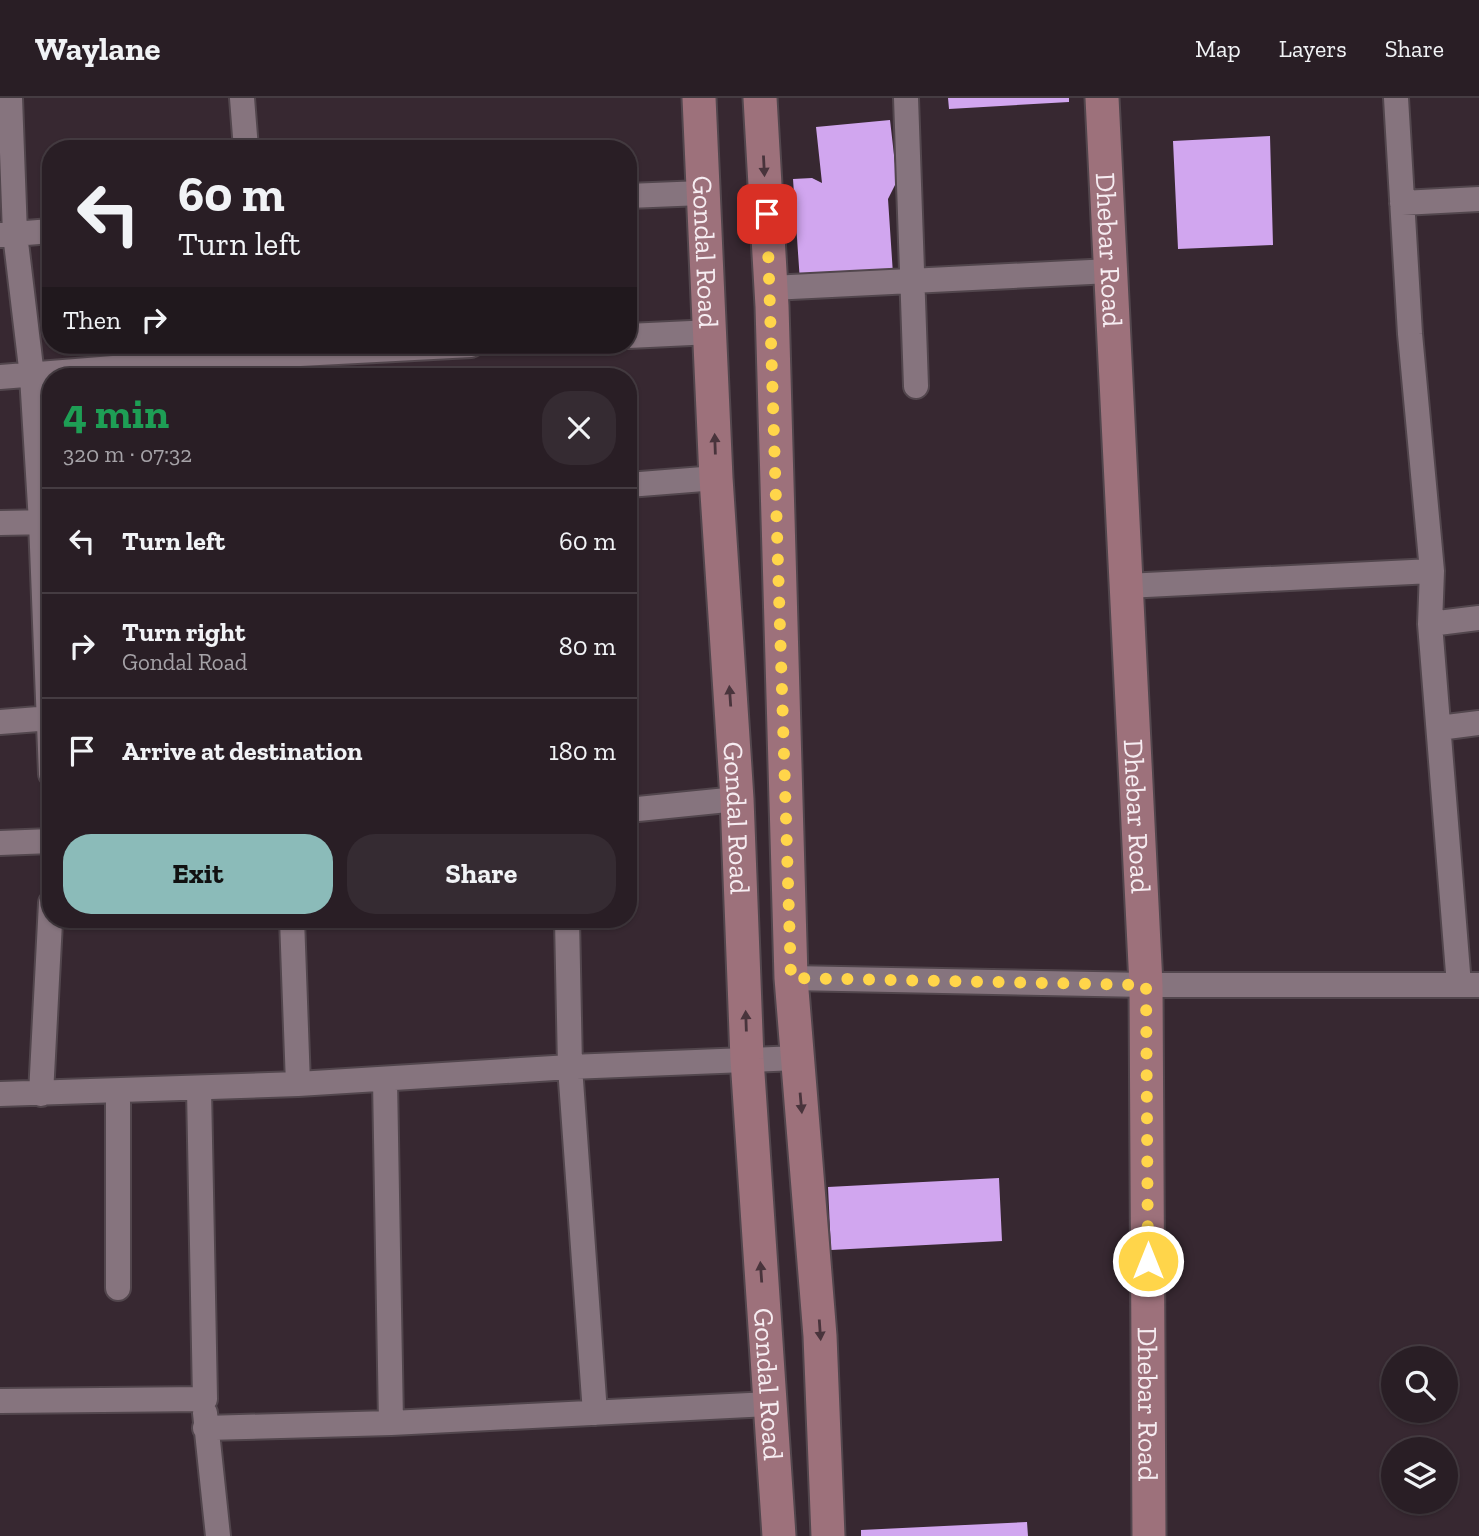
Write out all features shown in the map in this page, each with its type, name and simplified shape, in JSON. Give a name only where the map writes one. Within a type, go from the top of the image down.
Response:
[{"type":"main road","name":"Gondal Road","points":[[699,98],[702,192],[712,332],[716,478],[737,799],[747,1059],[779,1536]]},
{"type":"main road","name":"Gondal Road","points":[[760,98],[771,288],[791,978],[820,1336],[828,1536]]},
{"type":"main road","name":"Dhebar Road","points":[[1102,98],[1146,985],[1149,1536]]},
{"type":"street","points":[[9,98],[7,234],[32,376],[42,480]]},
{"type":"street","points":[[242,98],[245,140]]},
{"type":"street","points":[[906,98],[916,386]]},
{"type":"street","points":[[791,978],[1146,985],[1469,985],[1439,728],[1430,624],[1432,571],[1410,334],[1396,98]]},
{"type":"street","points":[[637,196],[702,192]]},
{"type":"street","points":[[1402,203],[1479,199]]},
{"type":"street","points":[[7,234],[42,232]]},
{"type":"street","points":[[771,288],[1110,271]]},
{"type":"street","points":[[637,336],[712,332]]},
{"type":"street","points":[[141,368],[337,354]]},
{"type":"street","points":[[0,377],[42,375]]},
{"type":"street","points":[[637,484],[716,478]]},
{"type":"street","points":[[0,523],[42,522]]},
{"type":"street","points":[[1126,586],[1432,571]]},
{"type":"street","points":[[1430,624],[1479,618]]},
{"type":"street","points":[[0,722],[42,719]]},
{"type":"street","points":[[1439,728],[1479,723]]},
{"type":"street","points":[[637,809],[737,799]]},
{"type":"street","points":[[0,844],[42,842]]},
{"type":"street","points":[[41,1094],[50,928]]},
{"type":"street","points":[[292,928],[298,1084]]},
{"type":"street","points":[[567,928],[570,1067],[595,1413]]},
{"type":"street","points":[[0,1094],[298,1084],[570,1067],[797,1058]]},
{"type":"street","points":[[385,1080],[391,1423]]},
{"type":"street","points":[[199,1088],[205,1427],[218,1536]]},
{"type":"street","points":[[118,1091],[118,1287]]},
{"type":"street","points":[[0,1401],[205,1399]]},
{"type":"street","points":[[205,1427],[391,1423],[770,1404]]},
{"type":"building","points":[[948,98],[1069,98],[1069,102],[949,109]]},
{"type":"building","points":[[890,120],[897,181],[888,199],[893,274],[800,282],[793,179],[812,178],[822,183],[816,127]]},
{"type":"building","points":[[1270,136],[1273,245],[1178,249],[1173,141]]},
{"type":"building","points":[[999,1178],[1002,1241],[831,1250],[828,1187]]},
{"type":"building","points":[[1027,1522],[1028,1536],[861,1536],[861,1530]]},
{"type":"route","points":[[767,214],[772,306],[774,458],[791,978],[1146,985],[1148,1261]]}]
